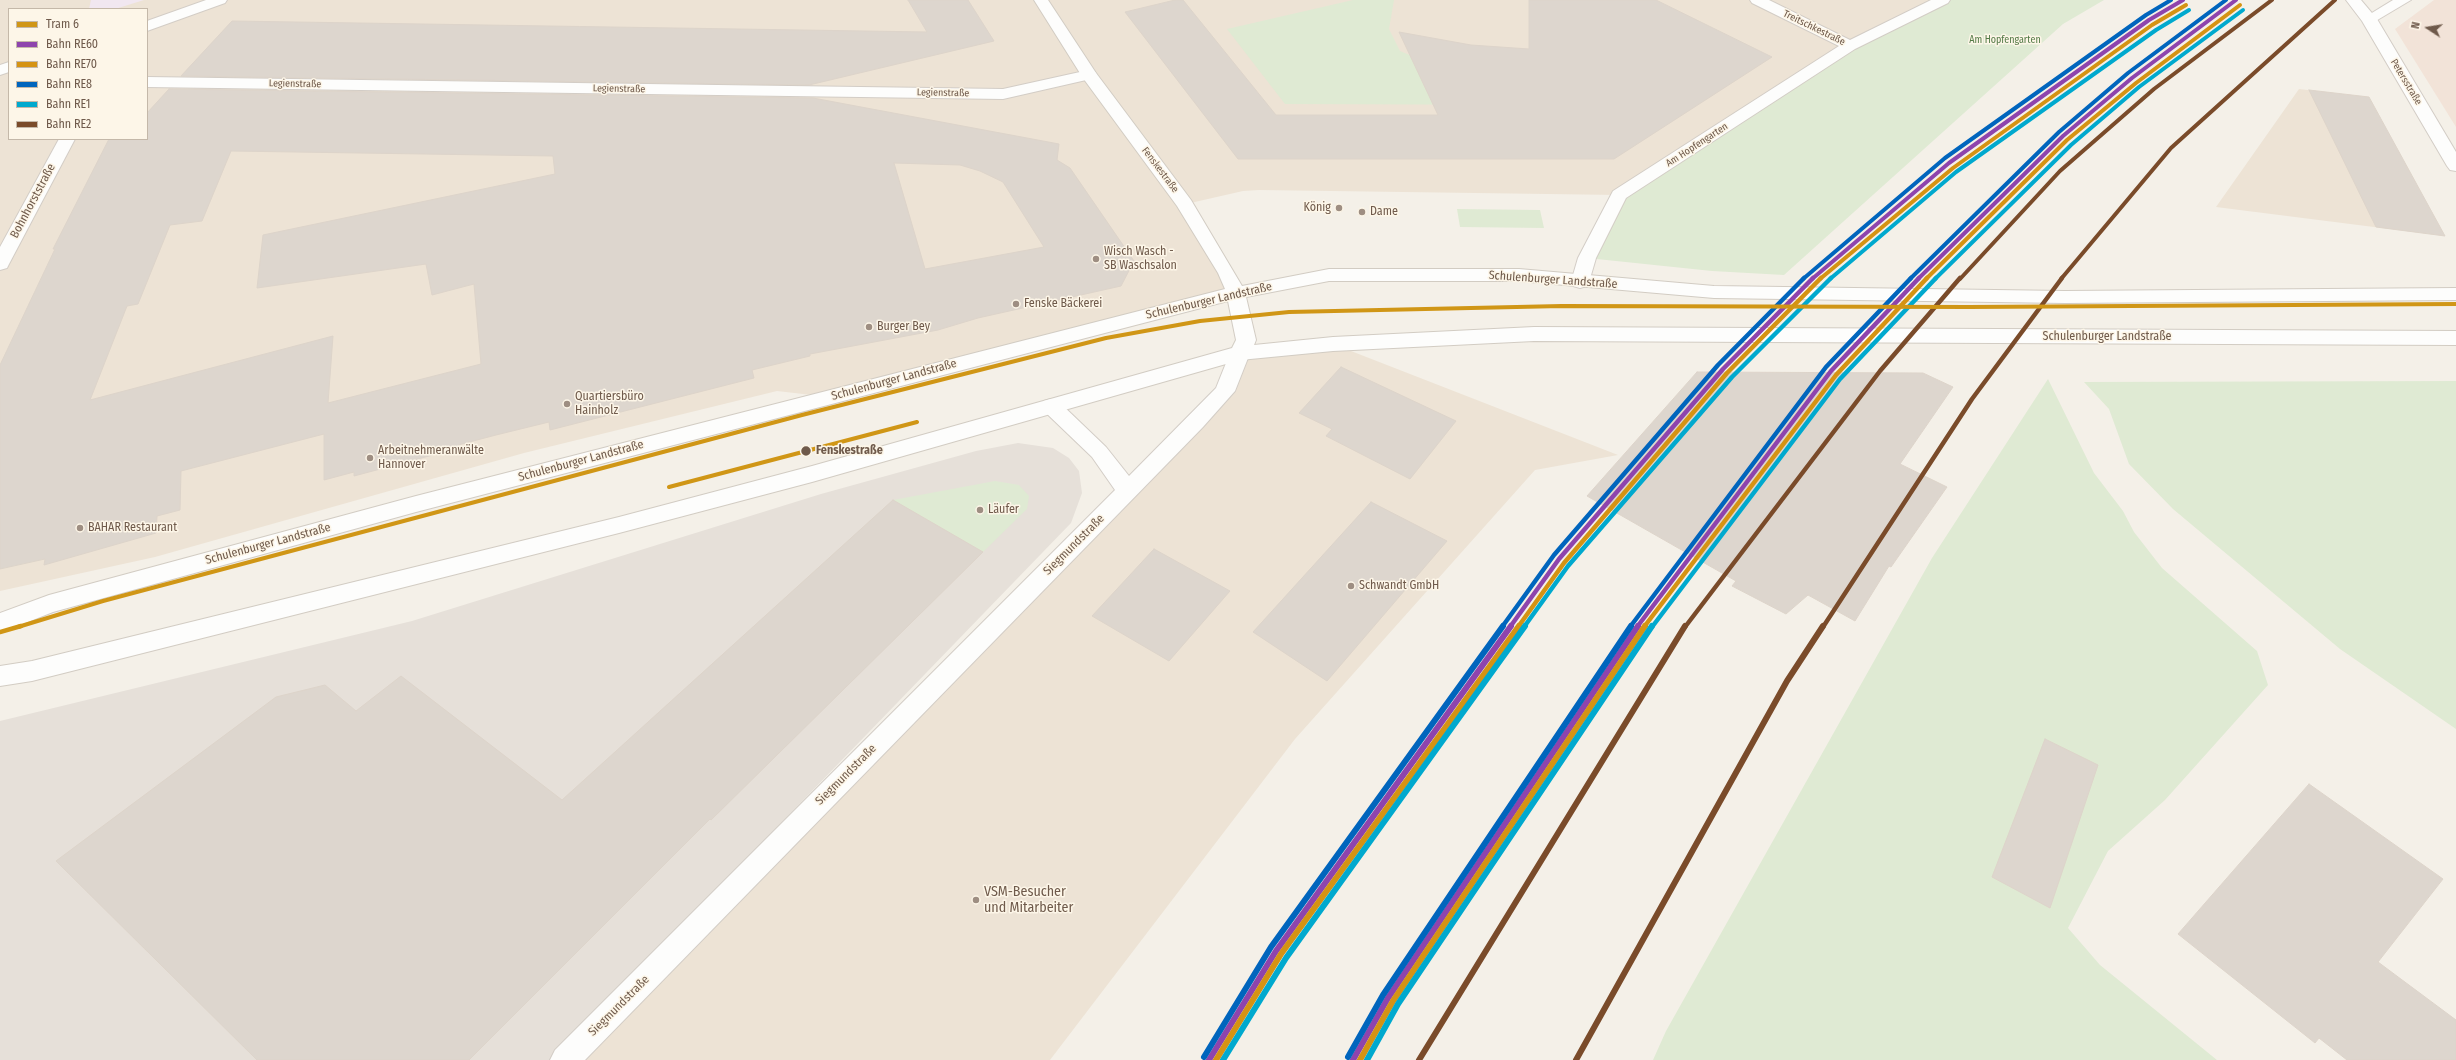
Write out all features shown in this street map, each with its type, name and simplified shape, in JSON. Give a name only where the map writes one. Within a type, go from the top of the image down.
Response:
[{"type":"main road","points":[[148,26],[220,0]]},
{"type":"main road","name":"Fenskestraße","points":[[1041,0],[1089,75],[1185,204],[1227,273],[1236,293],[1246,340],[1240,353]]},
{"type":"main road","name":"Treitschkestraße","points":[[1757,0],[1850,46]]},
{"type":"main road","name":"Am Hopfengarten","points":[[1580,282],[1587,258],[1619,195],[1850,46],[1943,0]]},
{"type":"main road","name":"Petersstraße","points":[[2353,0],[2369,18],[2456,166]]},
{"type":"main road","name":"Legienstraße","points":[[148,82],[1004,94],[1089,75]]},
{"type":"main road","name":"Bohnhorststraße","points":[[0,264],[66,140]]},
{"type":"main road","name":"Schulenburger Landstraße","points":[[0,623],[49,604],[416,504],[1006,350],[1236,293],[1329,274],[1518,275],[1580,282],[1714,292],[2065,298],[2456,294]]},
{"type":"main road","name":"Schulenburger Landstraße","points":[[0,676],[32,671],[627,523],[812,474],[1240,353],[1333,344],[1534,334],[2456,338]]},
{"type":"main road","name":"Siegmundstraße","points":[[565,1060],[1225,391],[1240,353]]},
{"type":"main road","points":[[1051,406],[1099,452],[1128,491]]},
{"type":"lane","points":[[2369,18],[2404,0]]},
{"type":"shaded area","points":[[0,0],[1943,0],[1619,195],[1259,190],[1243,191],[1186,204],[1236,293],[829,397],[777,391],[524,453],[155,557],[0,591]]},
{"type":"shaded area","points":[[91,0],[144,0],[118,8],[89,8]]},
{"type":"shaded area","points":[[2434,0],[2456,0],[2456,127],[2395,29]]},
{"type":"shaded area","points":[[2299,89],[2369,97],[2445,236],[2216,207]]},
{"type":"shaded area","points":[[1333,344],[1618,455],[1535,470],[1295,739],[1050,1060],[564,1060],[1196,422],[1240,353]]},
{"type":"shaded area","points":[[1018,443],[1053,448],[1069,458],[1079,471],[1082,493],[1071,523],[552,1060],[0,1060],[0,721],[412,621],[821,494],[976,451]]},
{"type":"green space","points":[[1353,0],[1394,0],[1389,29],[1400,51],[1436,66],[1558,105],[1285,104],[1227,29]]},
{"type":"green space","points":[[1943,0],[2104,0],[2063,24],[1784,275],[1712,271],[1587,258],[1619,195],[1850,46]]},
{"type":"green space","points":[[1457,209],[1540,210],[1544,228],[1460,227]]},
{"type":"green space","points":[[2048,379],[2094,473],[2123,511],[2134,532],[2162,568],[2257,651],[2268,685],[2165,800],[2108,851],[2068,928],[2100,965],[2217,1060],[1653,1060],[1666,1031],[1932,558]]},
{"type":"green space","points":[[2456,381],[2456,729],[2340,649],[2173,509],[2129,464],[2109,409],[2084,382]]},
{"type":"green space","points":[[995,481],[1019,485],[1029,496],[1027,509],[983,552],[893,500]]},
{"type":"building","points":[[908,0],[968,0],[994,41],[809,85],[181,76],[232,21],[927,32]]},
{"type":"building","points":[[1175,0],[1183,0],[1276,115],[1438,115],[1399,32],[1471,45],[1529,49],[1529,0],[1656,0],[1772,57],[1614,159],[1238,159],[1125,12]]},
{"type":"building","points":[[169,89],[813,98],[1059,144],[1057,160],[1070,168],[1134,261],[1121,286],[978,318],[938,330],[810,354],[810,356],[752,370],[754,378],[550,430],[549,422],[458,445],[459,448],[354,476],[354,472],[324,480],[324,434],[181,471],[180,510],[157,516],[156,533],[44,565],[45,559],[0,569],[0,365],[55,249],[53,249],[108,140],[148,140],[148,112]],"holes":[[[231,151],[553,156],[555,174],[263,235],[257,288],[426,264],[432,295],[474,284],[481,364],[328,403],[333,336],[90,400],[127,306],[138,304],[170,225],[202,221]],[[894,163],[960,165],[980,171],[1003,182],[1044,247],[925,269]]]},
{"type":"building","points":[[2309,90],[2369,97],[2445,236],[2376,227]]},
{"type":"building","points":[[1341,367],[1456,421],[1410,479],[1326,436],[1332,429],[1299,413]]},
{"type":"building","points":[[1697,372],[1923,373],[1953,387],[1900,464],[1947,487],[1891,567],[1889,566],[1855,621],[1808,595],[1786,614],[1732,586],[1736,581],[1587,496]]},
{"type":"building","points":[[893,500],[983,552],[711,820],[710,819],[469,1060],[257,1060],[56,861],[276,697],[325,685],[356,711],[401,676],[562,800]]},
{"type":"building","name":"Schwandt GmbH","points":[[1371,502],[1447,541],[1327,681],[1253,632]]},
{"type":"building","points":[[1154,549],[1230,591],[1169,661],[1092,616]]},
{"type":"building","points":[[2045,739],[2098,765],[2050,908],[1992,877]]},
{"type":"building","points":[[2309,784],[2443,879],[2378,962],[2456,1020],[2456,1060],[2347,1060],[2319,1038],[2315,1043],[2178,934]]},
{"type":"tram line","name":"6","points":[[0,632],[103,601],[802,415],[1106,338],[1200,321],[1289,312],[1562,306],[1969,307],[2456,304]]},
{"type":"tram line","name":"6","points":[[669,487],[917,422]]},
{"type":"rail line","name":"RE8","points":[[1204,1057],[1271,947],[1554,555],[1718,365],[1814,268],[1945,158],[2146,15],[2171,0]]},
{"type":"rail line","name":"RE60","points":[[1209,1060],[1276,951],[1559,559],[1723,369],[1818,273],[1949,163],[2149,20],[2183,0]]},
{"type":"rail line","name":"RE8","points":[[1348,1057],[1383,995],[1645,604],[1826,367],[1918,271],[2059,132],[2128,73],[2226,0]]},
{"type":"rail line","name":"RE60","points":[[1353,1060],[1388,998],[1650,607],[1831,371],[1922,275],[2063,136],[2132,78],[2236,0]]},
{"type":"rail line","name":"RE2","points":[[1419,1060],[1685,626],[1880,371],[1963,275],[2060,171],[2154,89],[2272,0]]},
{"type":"rail line","name":"RE2","points":[[1576,1060],[1787,681],[1972,399],[2064,275],[2171,148],[2335,0]]},
{"type":"rail line","name":"RE70","points":[[1216,1060],[1281,954],[1564,563],[1727,373],[1822,277],[1953,168],[2152,25],[2186,5]]},
{"type":"rail line","name":"RE70","points":[[1360,1060],[1393,1001],[1655,610],[1836,375],[1926,279],[2067,140],[2136,83],[2240,5]]},
{"type":"rail line","name":"RE1","points":[[1223,1060],[1286,958],[1568,566],[1732,377],[1826,282],[1956,172],[2156,30],[2189,10]]},
{"type":"rail line","name":"RE1","points":[[1367,1060],[1398,1004],[1660,614],[1840,379],[1931,283],[2071,145],[2139,87],[2243,10]]},
{"type":"place","name":"König","points":[[1339,208]]},
{"type":"place","name":"Dame","points":[[1362,212]]},
{"type":"place","name":"Wisch Wasch - SB Waschsalon","points":[[1096,259]]},
{"type":"place","name":"Fenske Bäckerei","points":[[1016,304]]},
{"type":"place","name":"Burger Bey","points":[[869,327]]},
{"type":"place","name":"Quartiersbüro Hainholz","points":[[567,404]]},
{"type":"place","name":"Fenskestraße","points":[[806,451]]},
{"type":"place","name":"Arbeitnehmeranwälte Hannover","points":[[370,458]]},
{"type":"place","name":"Läufer","points":[[980,510]]},
{"type":"place","name":"BAHAR Restaurant","points":[[80,528]]},
{"type":"place","name":"Schwandt GmbH","points":[[1351,586]]},
{"type":"place","name":"VSM-Besucher und Mitarbeiter","points":[[976,900]]}]
